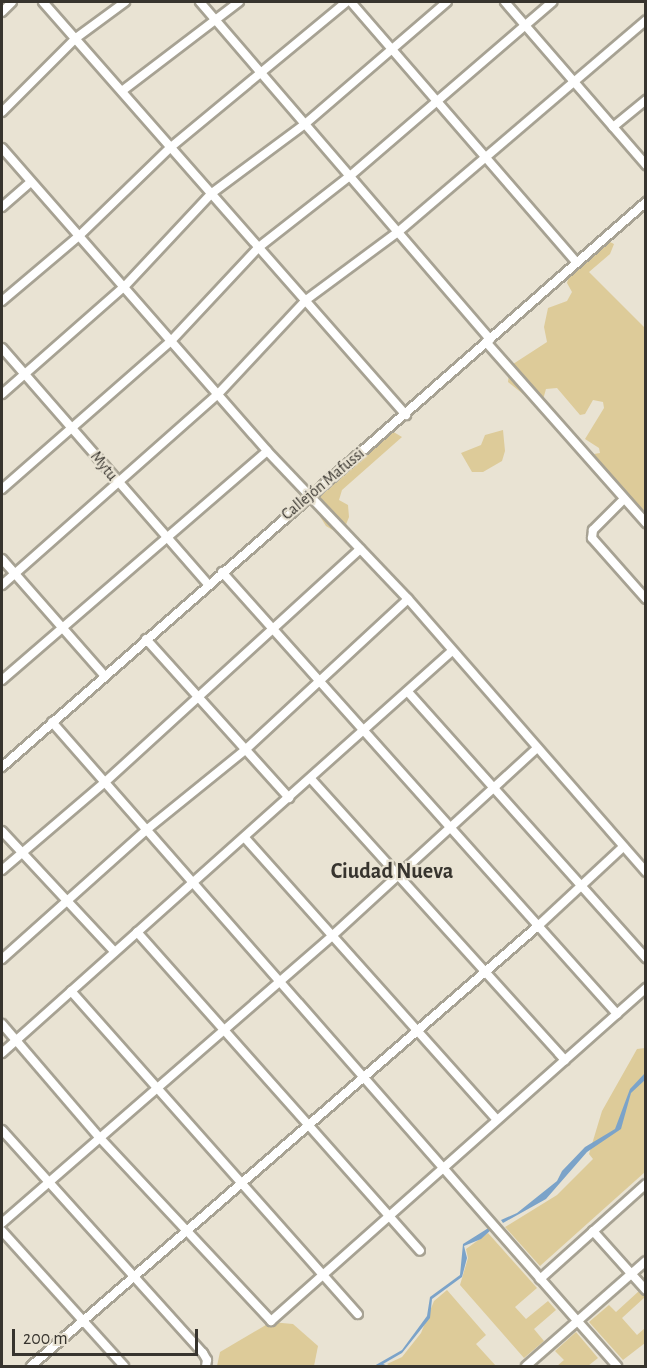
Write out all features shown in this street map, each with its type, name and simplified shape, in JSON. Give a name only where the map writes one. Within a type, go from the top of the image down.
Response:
[{"type":"street","points":[[2,12],[12,2]]},
{"type":"street","points":[[44,2],[406,415]]},
{"type":"street","points":[[2,112],[76,38],[124,2]]},
{"type":"street","points":[[200,2],[645,524]]},
{"type":"street","points":[[122,91],[239,2]]},
{"type":"street","points":[[2,301],[79,236],[171,147],[263,75],[346,2]]},
{"type":"street","points":[[351,2],[577,263]]},
{"type":"street","points":[[2,394],[124,287],[212,193],[305,124],[447,2]]},
{"type":"street","points":[[505,2],[645,165]]},
{"type":"street","points":[[2,489],[171,341],[259,247],[350,176],[552,2]]},
{"type":"street","points":[[2,585],[218,394],[306,300],[398,232],[645,20]]},
{"type":"street","points":[[613,127],[645,100]]},
{"type":"street","points":[[2,148],[267,451],[408,599],[645,872]]},
{"type":"street","points":[[2,207],[31,182]]},
{"type":"street","name":"Callejón Mafussi","points":[[2,766],[103,674],[308,496],[406,415],[645,202]]},
{"type":"street","name":"Mytu","points":[[2,348],[117,483],[207,583]]},
{"type":"street","points":[[2,680],[165,535],[267,451]]},
{"type":"street","points":[[624,499],[593,530],[592,538],[645,599]]},
{"type":"street","points":[[2,870],[104,783],[360,549]]},
{"type":"street","points":[[2,559],[59,627],[103,674]]},
{"type":"street","points":[[222,572],[617,1014]]},
{"type":"street","points":[[2,959],[145,831],[245,750],[408,599]]},
{"type":"street","points":[[146,639],[289,798]]},
{"type":"street","points":[[2,1053],[452,651]]},
{"type":"street","points":[[408,692],[645,958]]},
{"type":"street","points":[[52,722],[361,1079],[617,1366]]},
{"type":"street","points":[[2,1223],[276,981],[333,935],[537,748]]},
{"type":"street","points":[[311,779],[487,970],[565,1060]]},
{"type":"street","points":[[2,831],[64,902],[114,951]]},
{"type":"street","points":[[245,838],[419,1029],[497,1120]]},
{"type":"street","points":[[31,1366],[539,925],[623,847]]},
{"type":"street","points":[[137,932],[420,1251]]},
{"type":"street","points":[[2,1024],[99,1137],[271,1321],[645,988]]},
{"type":"street","points":[[71,991],[154,1088],[358,1314]]},
{"type":"street","points":[[2,1130],[202,1353],[207,1360],[206,1366]]},
{"type":"street","points":[[540,1279],[645,1184]]},
{"type":"street","points":[[2,1231],[124,1366]]},
{"type":"street","points":[[593,1231],[645,1290]]},
{"type":"street","points":[[526,1366],[645,1261]]},
{"type":"shaded area","points":[[608,241],[614,244],[610,254],[589,272],[645,328],[645,518],[594,454],[600,453],[599,448],[585,439],[604,408],[603,402],[593,400],[585,414],[580,415],[557,388],[546,389],[542,403],[537,405],[508,382],[510,366],[547,342],[544,327],[548,308],[567,301],[572,292],[567,283],[570,272]]},
{"type":"shaded area","points":[[503,430],[505,451],[502,461],[483,472],[472,472],[461,453],[481,445],[485,435]]},
{"type":"shaded area","points":[[392,431],[402,437],[342,490],[339,500],[348,505],[349,517],[345,527],[336,532],[326,526],[314,507],[313,497],[382,432]]},
{"type":"shaded area","points":[[645,1048],[645,1172],[540,1266],[505,1227],[557,1195],[593,1159],[589,1154],[602,1111],[637,1049]]},
{"type":"shaded area","points":[[488,1233],[537,1288],[515,1307],[526,1319],[548,1301],[556,1310],[534,1329],[544,1341],[524,1358],[460,1285],[468,1258],[466,1249]]},
{"type":"shaded area","points":[[447,1290],[486,1335],[476,1344],[496,1366],[390,1366],[387,1364],[402,1357],[421,1333],[434,1301]]},
{"type":"shaded area","points":[[639,1291],[645,1297],[622,1318],[637,1335],[645,1328],[645,1343],[623,1360],[589,1322],[609,1305],[616,1312]]},
{"type":"shaded area","points":[[271,1322],[293,1324],[318,1346],[314,1366],[217,1366],[220,1352]]},
{"type":"shaded area","points":[[576,1332],[598,1358],[588,1366],[557,1366],[564,1360],[555,1351]]},
{"type":"water","points":[[645,1073],[645,1080],[631,1093],[621,1129],[587,1152],[546,1199],[503,1223],[501,1220],[517,1213],[557,1181],[562,1171],[585,1147],[615,1129],[630,1089]]},
{"type":"water","points":[[490,1227],[492,1229],[481,1239],[464,1246],[467,1258],[462,1277],[432,1299],[430,1318],[402,1353],[383,1364],[388,1366],[374,1366],[402,1350],[427,1316],[430,1297],[460,1275],[463,1244]]},
{"type":"district","name":"Ciudad Nueva","points":[[392,872]]}]
